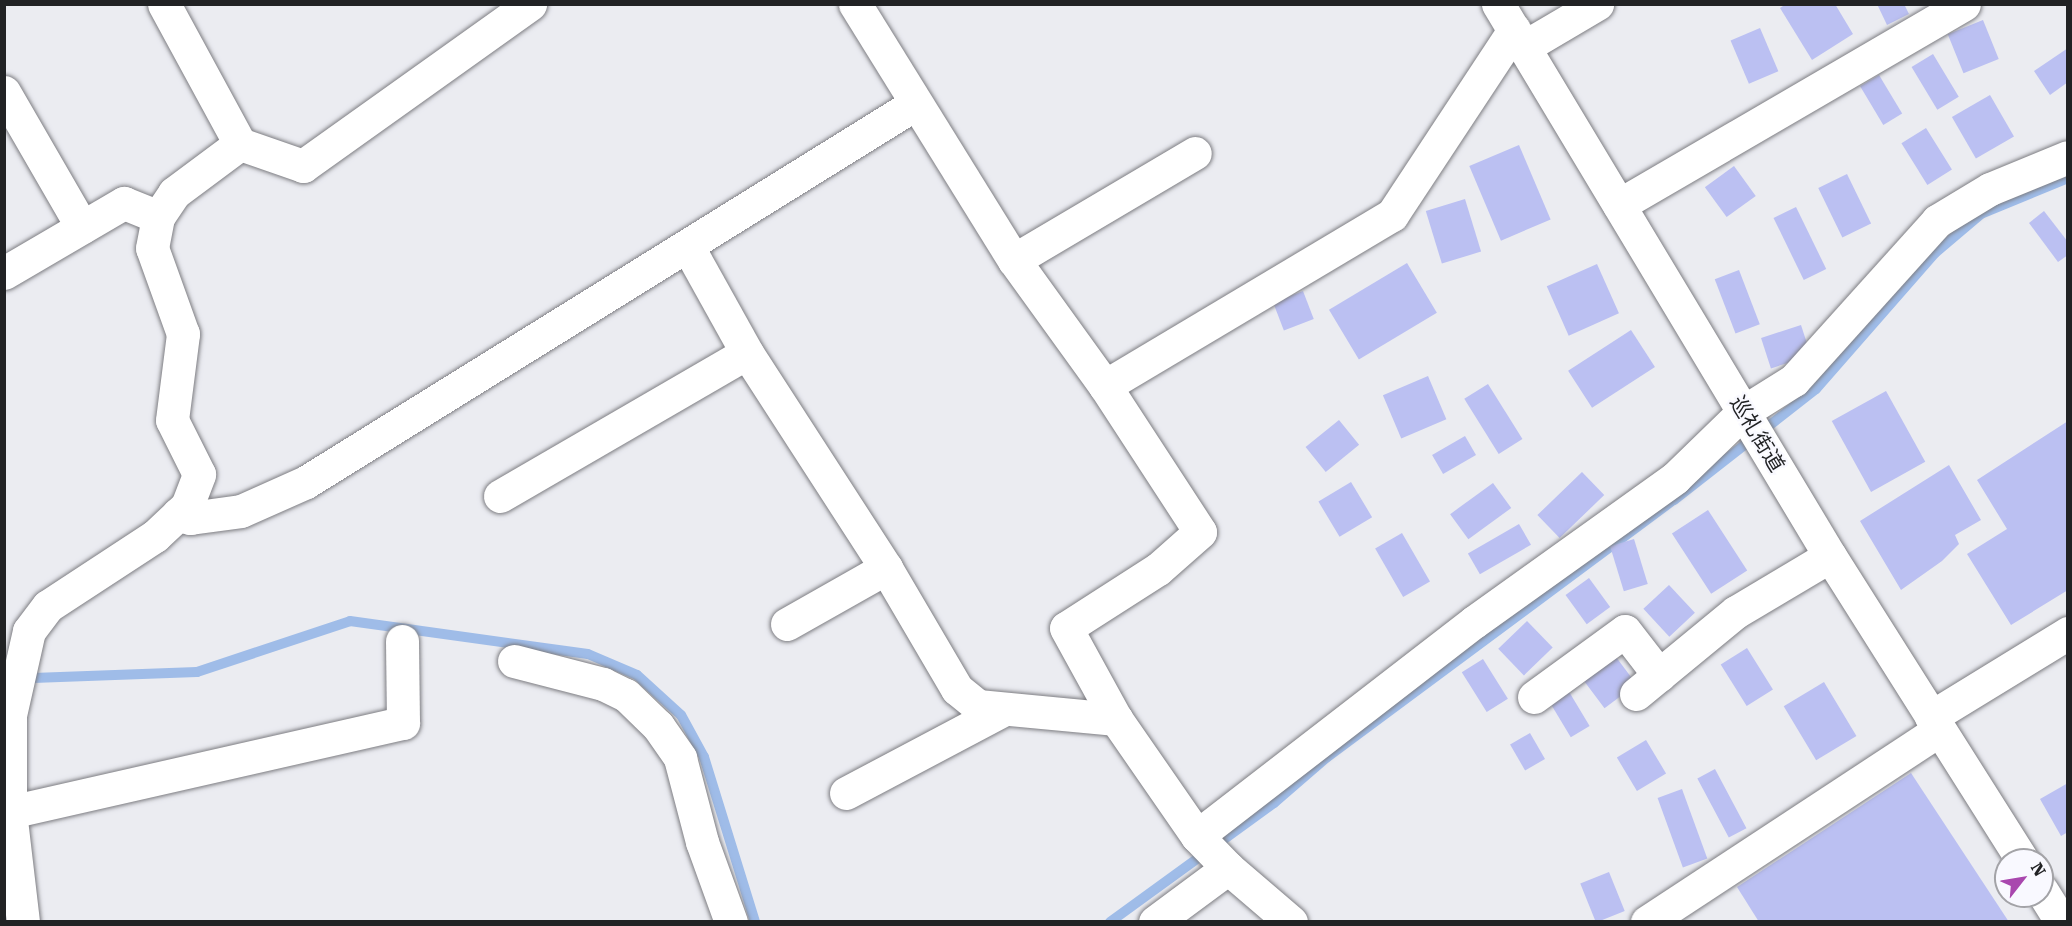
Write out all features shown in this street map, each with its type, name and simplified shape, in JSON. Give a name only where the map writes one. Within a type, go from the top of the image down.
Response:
[{"type":"street","points":[[164,4],[240,144],[303,166],[530,4]]},
{"type":"street","points":[[855,4],[1014,260],[1105,386],[1200,532],[1158,569],[1066,628],[1116,719],[1197,836],[1228,868],[1292,921]]},
{"type":"street","points":[[1105,386],[1392,215],[1507,19],[1597,4]]},
{"type":"street","points":[[1619,205],[1964,4]]},
{"type":"street","name":"巡礼街道","points":[[1507,19],[1830,556],[2014,848]]},
{"type":"street","points":[[4,92],[82,227]]},
{"type":"street","points":[[178,514],[190,518],[241,511],[306,482],[915,104]]},
{"type":"street","points":[[23,921],[10,812],[10,715],[20,665],[36,617],[48,606],[155,536],[187,506],[199,474],[171,420],[183,334],[152,248],[158,217],[174,193],[240,144]]},
{"type":"street","points":[[1014,260],[1195,153]]},
{"type":"street","points":[[1197,836],[1474,622],[1675,478],[1743,412],[1794,380],[1936,221],[1990,189],[2067,157]]},
{"type":"street","points":[[4,273],[124,203],[158,217]]},
{"type":"street","points":[[688,247],[747,353],[886,568],[957,689],[978,706],[1116,719]]},
{"type":"street","points":[[500,496],[747,353]]},
{"type":"street","points":[[1534,697],[1625,631],[1648,685],[1736,612],[1830,556]]},
{"type":"street","points":[[787,624],[886,568]]},
{"type":"street","points":[[1647,921],[2067,633]]},
{"type":"street","points":[[10,812],[403,723],[402,641]]},
{"type":"street","points":[[514,661],[603,684],[626,695],[658,726],[680,758],[702,842],[731,921]]},
{"type":"street","points":[[846,793],[1003,710]]},
{"type":"street","points":[[1155,921],[1228,868]]},
{"type":"street","points":[[2053,908],[2061,921]]},
{"type":"building","points":[[1786,4],[1835,4],[1853,34],[1812,60],[1780,8]]},
{"type":"building","points":[[1877,4],[1904,4],[1909,14],[1887,25]]},
{"type":"building","points":[[1983,20],[1999,59],[1964,73],[1948,34]]},
{"type":"building","points":[[1760,28],[1778,71],[1749,84],[1731,41]]},
{"type":"building","points":[[2068,48],[2068,82],[2050,95],[2034,71]]},
{"type":"building","points":[[1933,54],[1959,97],[1937,110],[1912,67]]},
{"type":"building","points":[[1879,75],[1902,114],[1883,125],[1860,86]]},
{"type":"building","points":[[1990,95],[2014,137],[1976,159],[1952,117]]},
{"type":"building","points":[[1926,128],[1952,170],[1927,185],[1901,143]]},
{"type":"building","points":[[1519,145],[1551,220],[1501,241],[1469,166]]},
{"type":"building","points":[[1734,166],[1756,196],[1727,217],[1705,187]]},
{"type":"building","points":[[1847,174],[1871,223],[1842,237],[1818,188]]},
{"type":"building","points":[[1465,199],[1481,252],[1442,264],[1426,211]]},
{"type":"building","points":[[1796,207],[1826,269],[1804,280],[1774,218]]},
{"type":"building","points":[[2044,211],[2068,242],[2068,255],[2058,262],[2029,223]]},
{"type":"building","points":[[1407,263],[1437,313],[1359,360],[1329,310]]},
{"type":"building","points":[[1597,264],[1619,313],[1569,336],[1547,286]]},
{"type":"building","points":[[1739,270],[1760,324],[1736,333],[1715,279]]},
{"type":"building","points":[[1303,291],[1314,319],[1284,330],[1273,302]]},
{"type":"building","points":[[1801,325],[1811,355],[1771,368],[1761,338]]},
{"type":"building","points":[[1631,330],[1655,367],[1592,408],[1568,371]]},
{"type":"building","points":[[1428,376],[1446,419],[1401,438],[1383,395]]},
{"type":"building","points":[[1488,384],[1522,439],[1499,454],[1464,399]]},
{"type":"building","points":[[1886,391],[1925,462],[1871,492],[1832,421]]},
{"type":"building","points":[[1339,420],[1359,445],[1326,472],[1306,447]]},
{"type":"building","points":[[2068,421],[2068,590],[2011,625],[1967,554],[2007,529],[1977,480]]},
{"type":"building","points":[[1465,436],[1476,455],[1443,474],[1432,455]]},
{"type":"building","points":[[1949,465],[1981,520],[1955,535],[1959,544],[1942,561],[1901,590],[1860,521]]},
{"type":"building","points":[[1582,472],[1604,495],[1560,538],[1537,515]]},
{"type":"building","points":[[1351,482],[1372,517],[1340,537],[1318,502]]},
{"type":"building","points":[[1493,483],[1511,508],[1468,539],[1450,514]]},
{"type":"building","points":[[1708,510],[1747,570],[1711,594],[1672,533]]},
{"type":"building","points":[[1519,524],[1531,545],[1480,574],[1468,554]]},
{"type":"building","points":[[1402,533],[1430,581],[1403,597],[1375,548]]},
{"type":"building","points":[[1634,539],[1648,584],[1624,591],[1610,546]]},
{"type":"building","points":[[1589,578],[1610,607],[1587,624],[1566,595]]},
{"type":"building","points":[[1669,585],[1695,613],[1669,637],[1643,609]]},
{"type":"building","points":[[1527,621],[1553,648],[1524,675],[1498,649]]},
{"type":"building","points":[[1747,648],[1773,690],[1747,706],[1721,664]]},
{"type":"building","points":[[1616,657],[1636,684],[1605,708],[1584,681]]},
{"type":"building","points":[[1483,659],[1508,699],[1487,712],[1462,672]]},
{"type":"building","points":[[1824,682],[1856,736],[1816,760],[1784,706]]},
{"type":"building","points":[[1568,690],[1590,726],[1571,737],[1549,701]]},
{"type":"building","points":[[1530,733],[1545,759],[1525,770],[1510,744]]},
{"type":"building","points":[[1646,740],[1666,773],[1637,791],[1617,758]]},
{"type":"building","points":[[1715,769],[1746,828],[1729,838],[1697,778]]},
{"type":"building","points":[[1911,773],[1994,899],[1994,908],[2000,908],[2009,922],[1759,922],[1737,887]]},
{"type":"building","points":[[2068,783],[2068,832],[2061,836],[2040,799]]},
{"type":"building","points":[[1682,789],[1707,859],[1683,867],[1658,798]]},
{"type":"building","points":[[1609,872],[1625,911],[1596,922],[1580,884]]},
{"type":"waterway","points":[[1110,922],[1274,803],[1326,758],[1674,500],[1816,389],[1935,253],[1981,214],[2068,178]]},
{"type":"waterway","points":[[25,685],[33,678],[197,672],[350,621],[588,654],[637,675],[681,715],[704,757],[755,922]]}]
